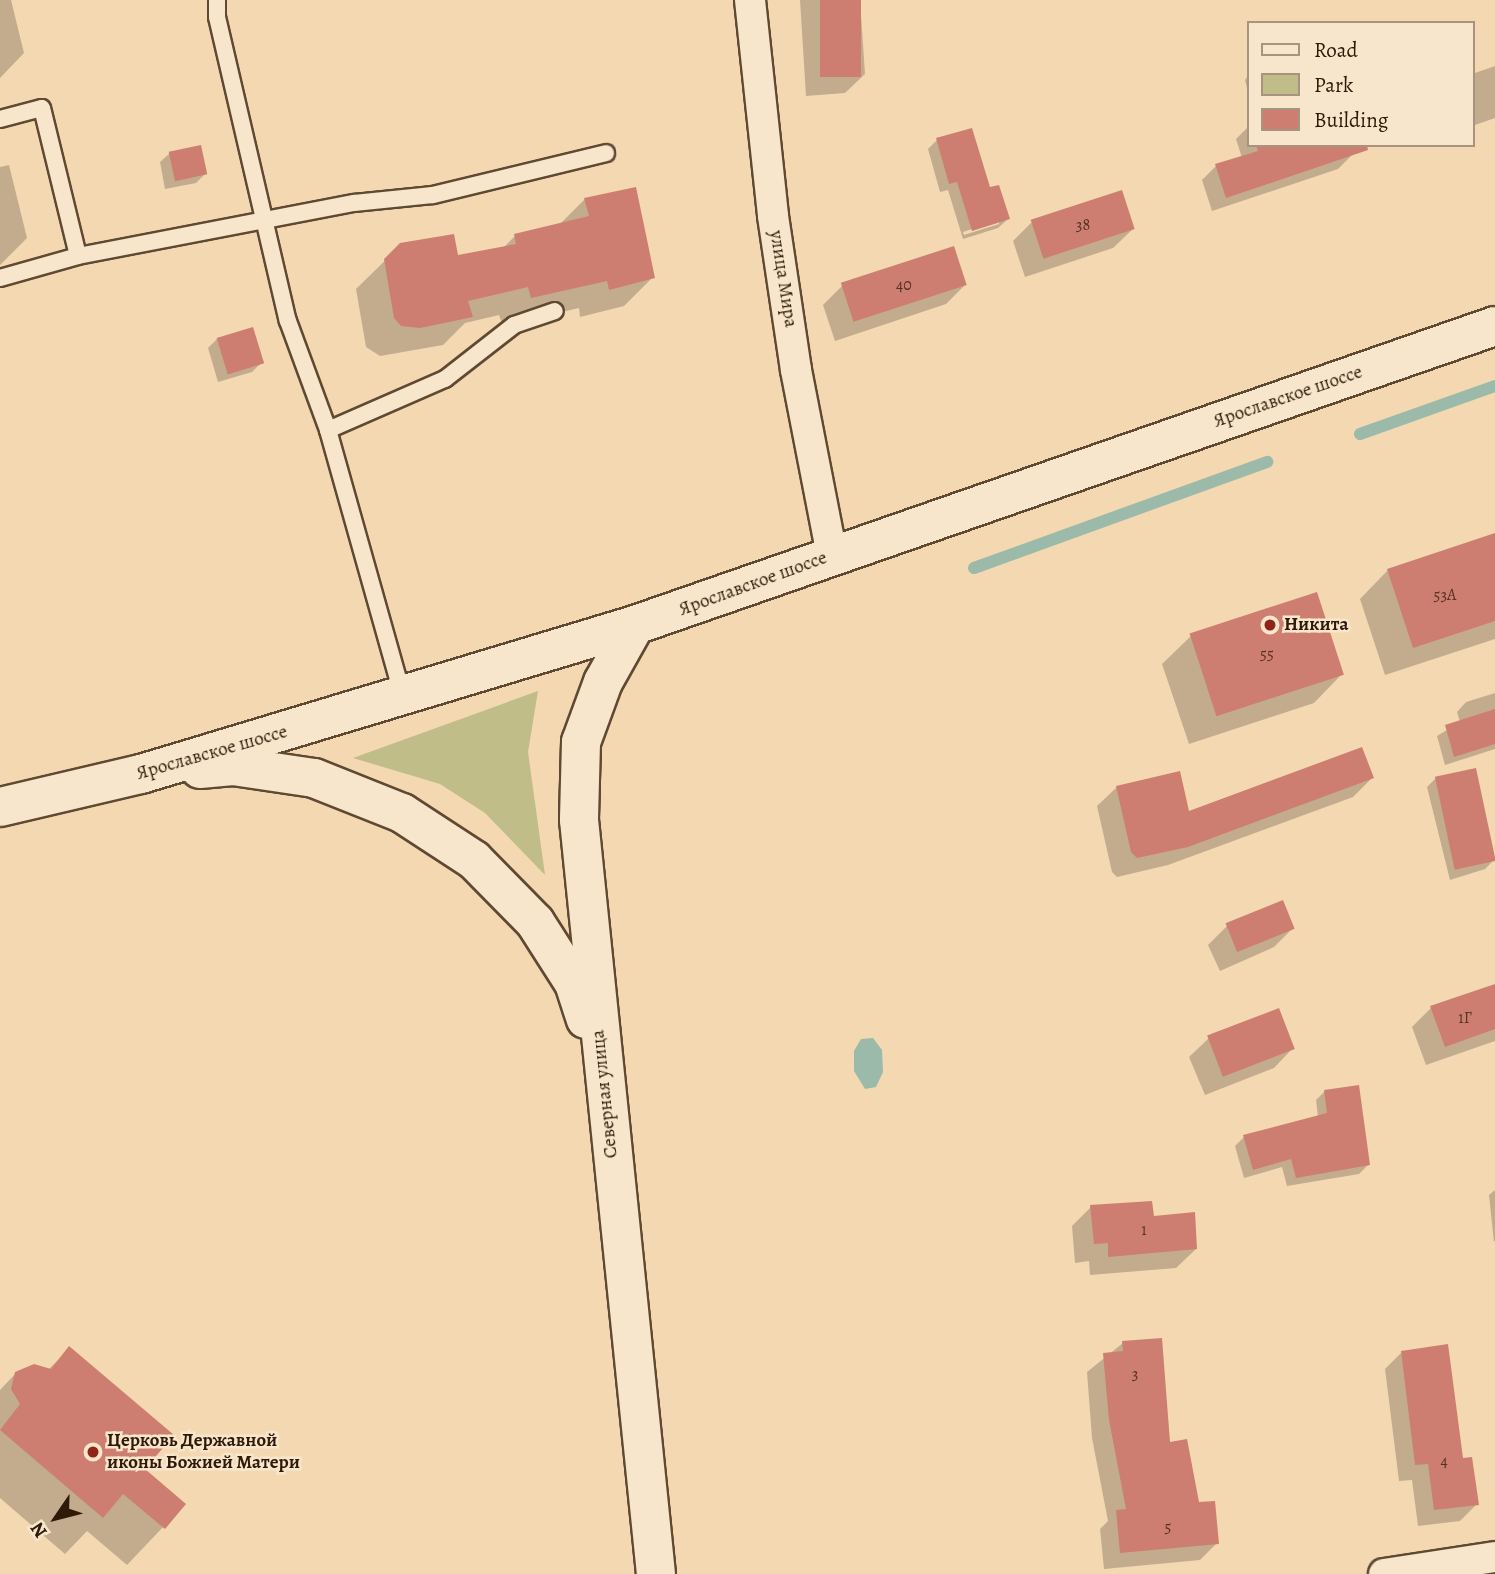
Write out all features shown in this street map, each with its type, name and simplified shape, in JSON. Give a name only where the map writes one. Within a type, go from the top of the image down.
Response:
[{"type":"main road","name":"Ярославское шоссе","points":[[0,807],[141,774],[635,625],[1495,326]]},
{"type":"main road","name":"Северная улица","points":[[635,625],[591,710],[581,742],[578,776],[584,886],[656,1574]]},
{"type":"main road","points":[[141,774],[247,768],[314,778],[402,813],[474,860],[535,922],[574,983],[602,1064]]},
{"type":"street","name":"улица Мира","points":[[750,0],[781,268],[832,555]]},
{"type":"street","points":[[1384,1574],[1495,1557]]},
{"type":"lane","points":[[217,0],[217,17],[262,220],[288,321],[328,430],[403,696]]},
{"type":"lane","points":[[0,120],[42,108],[78,256]]},
{"type":"lane","points":[[0,278],[78,256],[354,202],[433,195],[606,153]]},
{"type":"lane","points":[[328,430],[445,379],[514,326],[555,311]]},
{"type":"green space","points":[[538,691],[528,752],[545,875],[485,813],[440,784],[353,758]]},
{"type":"shaded area","points":[[873,1038],[882,1050],[883,1072],[876,1087],[865,1089],[854,1071],[854,1051],[861,1039]]},
{"type":"building","points":[[820,0],[861,0],[861,77],[820,77]]},
{"type":"building","points":[[972,128],[990,187],[999,185],[1010,219],[972,231],[957,182],[949,184],[936,138]]},
{"type":"building","points":[[201,145],[207,174],[175,181],[169,152]]},
{"type":"building","points":[[1257,147],[1367,147],[1368,150],[1226,198],[1215,164],[1258,151]]},
{"type":"building","points":[[636,187],[655,278],[609,290],[607,281],[531,298],[528,287],[468,301],[473,317],[420,328],[401,326],[394,318],[384,259],[400,243],[454,234],[458,255],[516,244],[514,234],[589,216],[584,198]]},
{"type":"building","points":[[1122,190],[1135,229],[1043,259],[1031,220]]},
{"type":"building","points":[[954,246],[967,285],[853,322],[841,283]]},
{"type":"building","points":[[253,327],[264,363],[228,374],[217,338]]},
{"type":"building","points":[[1495,533],[1495,621],[1413,648],[1387,569]]},
{"type":"building","points":[[1317,592],[1344,675],[1216,716],[1190,633]]},
{"type":"building","points":[[1495,709],[1495,744],[1454,757],[1445,725]]},
{"type":"building","points":[[1362,747],[1374,778],[1188,847],[1137,858],[1131,852],[1116,786],[1180,771],[1189,811]]},
{"type":"building","points":[[1476,768],[1495,861],[1455,870],[1435,777]]},
{"type":"building","points":[[1283,900],[1295,929],[1237,952],[1226,923]]},
{"type":"building","points":[[1495,984],[1495,1029],[1445,1047],[1430,1006]]},
{"type":"building","points":[[1279,1008],[1295,1049],[1223,1077],[1207,1036]]},
{"type":"building","points":[[1359,1085],[1370,1165],[1296,1178],[1291,1159],[1253,1170],[1243,1135],[1327,1113],[1324,1090]]},
{"type":"building","points":[[1152,1201],[1154,1216],[1195,1212],[1197,1249],[1108,1257],[1108,1243],[1094,1244],[1090,1205]]},
{"type":"building","points":[[1162,1338],[1170,1442],[1187,1439],[1199,1502],[1215,1501],[1219,1544],[1120,1553],[1116,1510],[1126,1509],[1109,1420],[1103,1353],[1123,1351],[1122,1341]]},
{"type":"building","points":[[1448,1344],[1463,1458],[1472,1457],[1479,1505],[1434,1510],[1428,1464],[1415,1465],[1401,1351]]},
{"type":"building","name":"Церковь Державной иконы Божией Матери","points":[[69,1346],[174,1435],[145,1469],[186,1504],[165,1529],[123,1494],[103,1518],[0,1430],[20,1404],[11,1389],[15,1372],[34,1364],[51,1369]]},
{"type":"waterway","points":[[1360,434],[1495,386]]},
{"type":"waterway","points":[[974,568],[1267,462]]},
{"type":"place","name":"Никита","points":[[1270,625]]},
{"type":"place","name":"Церковь Державной иконы Божией Матери","points":[[93,1452]]}]
